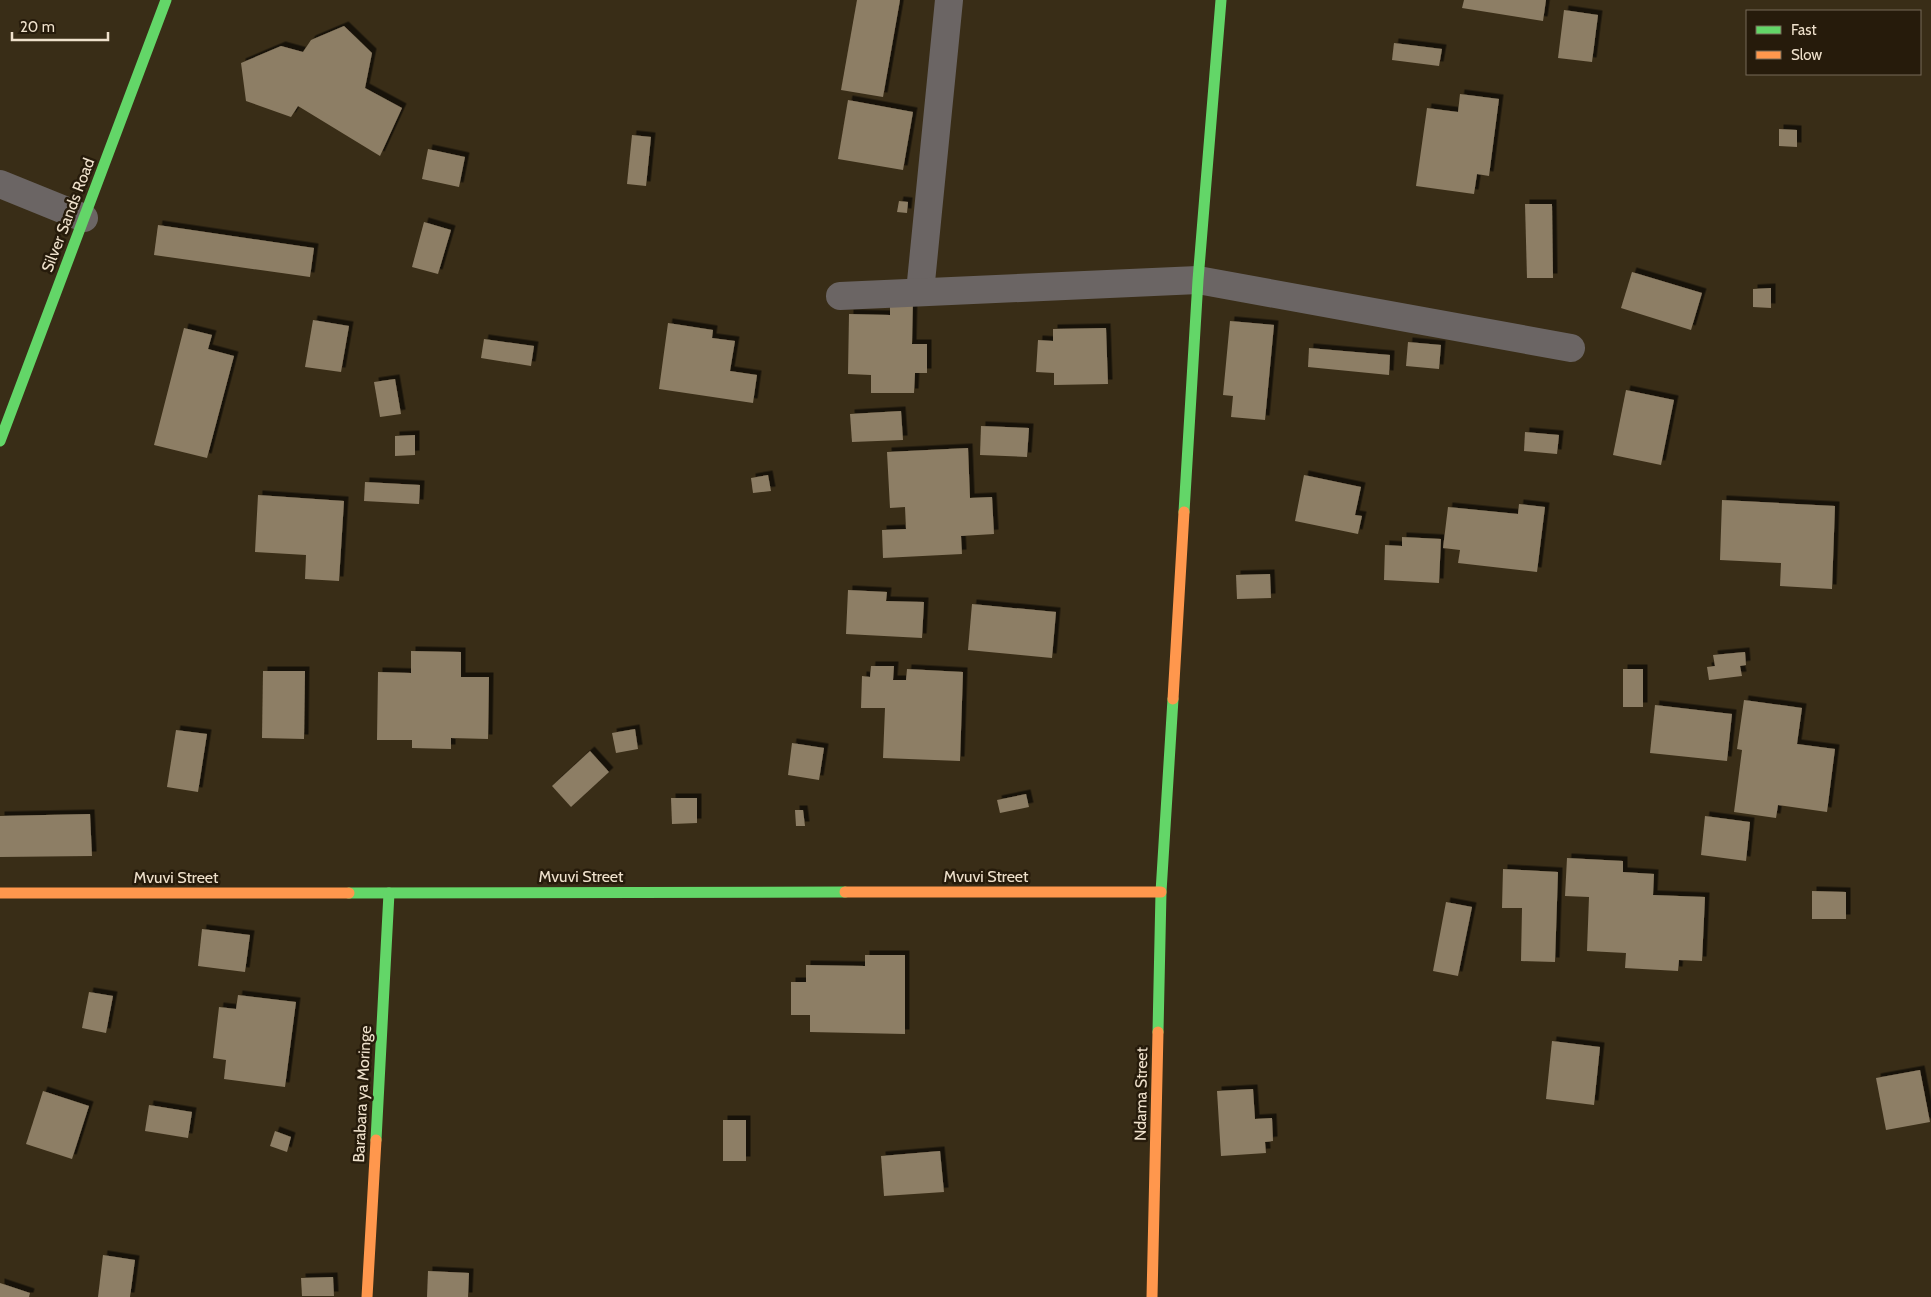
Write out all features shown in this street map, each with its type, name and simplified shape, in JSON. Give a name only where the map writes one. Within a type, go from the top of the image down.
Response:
[{"type":"street","name":"Silver Sands Road","points":[[0,442],[166,0]]},
{"type":"street","points":[[920,292],[949,0]]},
{"type":"street","name":"Ndama Street","points":[[1152,1297],[1161,892],[1198,280],[1221,0]]},
{"type":"street","points":[[0,184],[84,218]]},
{"type":"street","points":[[840,296],[1198,280],[1571,348]]},
{"type":"street","name":"Mvuvi Street","points":[[0,893],[1161,892]]},
{"type":"street","name":"Barabara ya Moringe","points":[[367,1297],[390,893]]},
{"type":"building","points":[[857,0],[900,0],[883,97],[841,90]]},
{"type":"building","points":[[1464,0],[1546,0],[1543,21],[1462,8]]},
{"type":"building","points":[[1564,10],[1598,15],[1592,62],[1558,58]]},
{"type":"building","points":[[344,26],[372,53],[365,88],[402,108],[380,156],[298,106],[291,117],[246,101],[241,63],[281,46],[303,52],[311,40]]},
{"type":"building","points":[[1394,43],[1442,49],[1439,66],[1392,60]]},
{"type":"building","points":[[1460,94],[1499,99],[1489,176],[1477,174],[1474,194],[1416,186],[1427,108],[1458,112]]},
{"type":"building","points":[[848,100],[913,112],[903,170],[838,159]]},
{"type":"building","points":[[1779,129],[1797,130],[1797,147],[1779,146]]},
{"type":"building","points":[[632,135],[651,137],[646,186],[627,184]]},
{"type":"building","points":[[428,149],[465,157],[459,187],[422,179]]},
{"type":"building","points":[[899,201],[908,202],[907,213],[897,212]]},
{"type":"building","points":[[1525,204],[1552,204],[1553,278],[1527,278]]},
{"type":"building","points":[[424,222],[451,230],[438,274],[412,267]]},
{"type":"building","points":[[158,225],[314,248],[310,277],[154,255]]},
{"type":"building","points":[[1632,272],[1702,293],[1691,330],[1621,308]]},
{"type":"building","points":[[1771,288],[1771,308],[1753,307],[1753,289]]},
{"type":"building","points":[[890,297],[913,298],[912,344],[927,344],[927,373],[915,373],[914,393],[871,393],[871,375],[848,374],[849,314],[890,315]]},
{"type":"building","points":[[313,320],[349,326],[341,372],[305,367]]},
{"type":"building","points":[[1230,321],[1274,325],[1265,420],[1231,417],[1233,396],[1223,395]]},
{"type":"building","points":[[668,323],[713,330],[712,338],[735,341],[730,371],[757,375],[753,403],[659,389]]},
{"type":"building","points":[[184,328],[212,335],[208,349],[234,356],[207,458],[154,445]]},
{"type":"building","points":[[1106,328],[1108,384],[1054,385],[1054,373],[1036,372],[1038,340],[1053,341],[1053,329]]},
{"type":"building","points":[[484,339],[534,346],[531,366],[481,358]]},
{"type":"building","points":[[1408,342],[1441,345],[1439,369],[1406,366]]},
{"type":"building","points":[[1309,348],[1390,355],[1389,375],[1308,367]]},
{"type":"building","points":[[395,379],[401,414],[380,417],[374,382]]},
{"type":"building","points":[[1626,390],[1674,400],[1661,465],[1613,455]]},
{"type":"building","points":[[901,411],[903,440],[852,442],[850,414]]},
{"type":"building","points":[[981,426],[1029,428],[1027,457],[980,455]]},
{"type":"building","points":[[1525,432],[1559,435],[1557,454],[1524,451]]},
{"type":"building","points":[[415,435],[415,455],[395,456],[395,436]]},
{"type":"building","points":[[968,448],[970,498],[992,497],[994,534],[961,536],[962,554],[883,558],[882,530],[906,529],[905,507],[890,508],[887,452]]},
{"type":"building","points":[[768,475],[771,491],[753,493],[751,478]]},
{"type":"building","points":[[1304,475],[1361,487],[1355,515],[1362,516],[1358,534],[1295,521]]},
{"type":"building","points":[[365,482],[420,485],[419,504],[364,501]]},
{"type":"building","points":[[258,495],[344,501],[339,581],[305,579],[306,555],[255,552]]},
{"type":"building","points":[[1722,500],[1835,506],[1832,589],[1780,586],[1781,563],[1720,560]]},
{"type":"building","points":[[1519,504],[1545,507],[1537,572],[1458,563],[1460,550],[1443,548],[1448,507],[1518,514]]},
{"type":"building","points":[[1402,537],[1441,539],[1439,583],[1384,580],[1385,545],[1402,546]]},
{"type":"building","points":[[1270,574],[1271,598],[1237,599],[1236,575]]},
{"type":"building","points":[[848,590],[887,592],[886,601],[924,602],[922,638],[846,634]]},
{"type":"building","points":[[972,604],[1056,612],[1052,658],[968,650]]},
{"type":"building","points":[[411,651],[461,652],[461,677],[489,677],[488,739],[451,738],[451,749],[412,748],[412,740],[377,740],[378,672],[411,673]]},
{"type":"building","points":[[1745,652],[1746,665],[1740,666],[1742,676],[1709,680],[1707,667],[1715,666],[1713,655]]},
{"type":"building","points":[[871,666],[894,666],[893,680],[906,680],[907,669],[963,672],[960,761],[883,758],[885,708],[861,708],[862,676],[870,677]]},
{"type":"building","points":[[1623,669],[1643,669],[1643,707],[1623,707]]},
{"type":"building","points":[[263,671],[305,671],[304,739],[262,738]]},
{"type":"building","points":[[1744,700],[1802,708],[1797,744],[1835,749],[1827,812],[1778,805],[1776,818],[1734,812],[1742,750],[1737,749]]},
{"type":"building","points":[[1655,705],[1732,714],[1727,761],[1650,753]]},
{"type":"building","points":[[635,729],[638,749],[616,753],[612,733]]},
{"type":"building","points":[[176,730],[207,734],[198,792],[167,787]]},
{"type":"building","points":[[792,743],[824,748],[819,780],[788,775]]},
{"type":"building","points":[[590,751],[609,772],[571,807],[552,786]]},
{"type":"building","points":[[1026,794],[1029,807],[1000,813],[997,800]]},
{"type":"building","points":[[671,798],[697,798],[697,823],[672,824]]},
{"type":"building","points":[[795,810],[803,810],[805,826],[796,826]]},
{"type":"building","points":[[90,814],[92,856],[0,857],[0,816]]},
{"type":"building","points":[[1705,816],[1750,822],[1746,861],[1701,855]]},
{"type":"building","points":[[1567,858],[1623,861],[1623,872],[1654,874],[1653,895],[1705,897],[1702,961],[1679,960],[1678,971],[1625,968],[1626,953],[1587,951],[1589,897],[1565,896]]},
{"type":"building","points":[[1503,869],[1558,872],[1555,962],[1521,961],[1522,908],[1502,908]]},
{"type":"building","points":[[1812,891],[1846,892],[1846,919],[1812,919]]},
{"type":"building","points":[[1446,902],[1472,907],[1458,976],[1433,971]]},
{"type":"building","points":[[202,929],[250,935],[245,972],[198,966]]},
{"type":"building","points":[[865,955],[905,955],[905,1034],[810,1032],[810,1015],[791,1015],[791,982],[806,982],[806,965],[865,966]]},
{"type":"building","points":[[89,992],[113,996],[106,1033],[82,1028]]},
{"type":"building","points":[[238,995],[296,1002],[285,1087],[224,1079],[226,1060],[213,1058],[219,1007],[236,1009]]},
{"type":"building","points":[[1552,1041],[1600,1047],[1594,1105],[1546,1099]]},
{"type":"building","points":[[1920,1070],[1930,1122],[1886,1130],[1876,1078]]},
{"type":"building","points":[[1253,1089],[1255,1119],[1272,1118],[1273,1141],[1265,1142],[1266,1153],[1221,1156],[1217,1091]]},
{"type":"building","points":[[43,1091],[89,1106],[72,1159],[26,1144]]},
{"type":"building","points":[[149,1105],[192,1112],[188,1138],[145,1131]]},
{"type":"building","points":[[723,1120],[746,1120],[746,1161],[723,1161]]},
{"type":"building","points":[[275,1131],[291,1137],[287,1152],[270,1146]]},
{"type":"building","points":[[940,1151],[944,1192],[884,1196],[881,1156]]},
{"type":"building","points":[[103,1255],[135,1260],[130,1297],[98,1297]]},
{"type":"building","points":[[428,1271],[469,1273],[468,1297],[427,1297]]},
{"type":"building","points":[[333,1277],[334,1296],[302,1296],[301,1278]]},
{"type":"building","points":[[0,1283],[30,1293],[29,1297],[0,1297]]},
{"type":"traffic: fast","points":[[0,441],[166,0]]},
{"type":"traffic: fast","points":[[1184,512],[1198,280],[1221,0]]},
{"type":"traffic: fast","points":[[1158,1032],[1161,892],[1173,699]]},
{"type":"traffic: fast","points":[[349,893],[845,892]]},
{"type":"traffic: fast","points":[[376,1140],[389,893]]},
{"type":"traffic: slow","points":[[1173,699],[1184,512]]},
{"type":"traffic: slow","points":[[845,892],[1161,892]]},
{"type":"traffic: slow","points":[[0,893],[349,893]]},
{"type":"traffic: slow","points":[[1152,1297],[1158,1032]]},
{"type":"traffic: slow","points":[[367,1297],[376,1140]]}]
